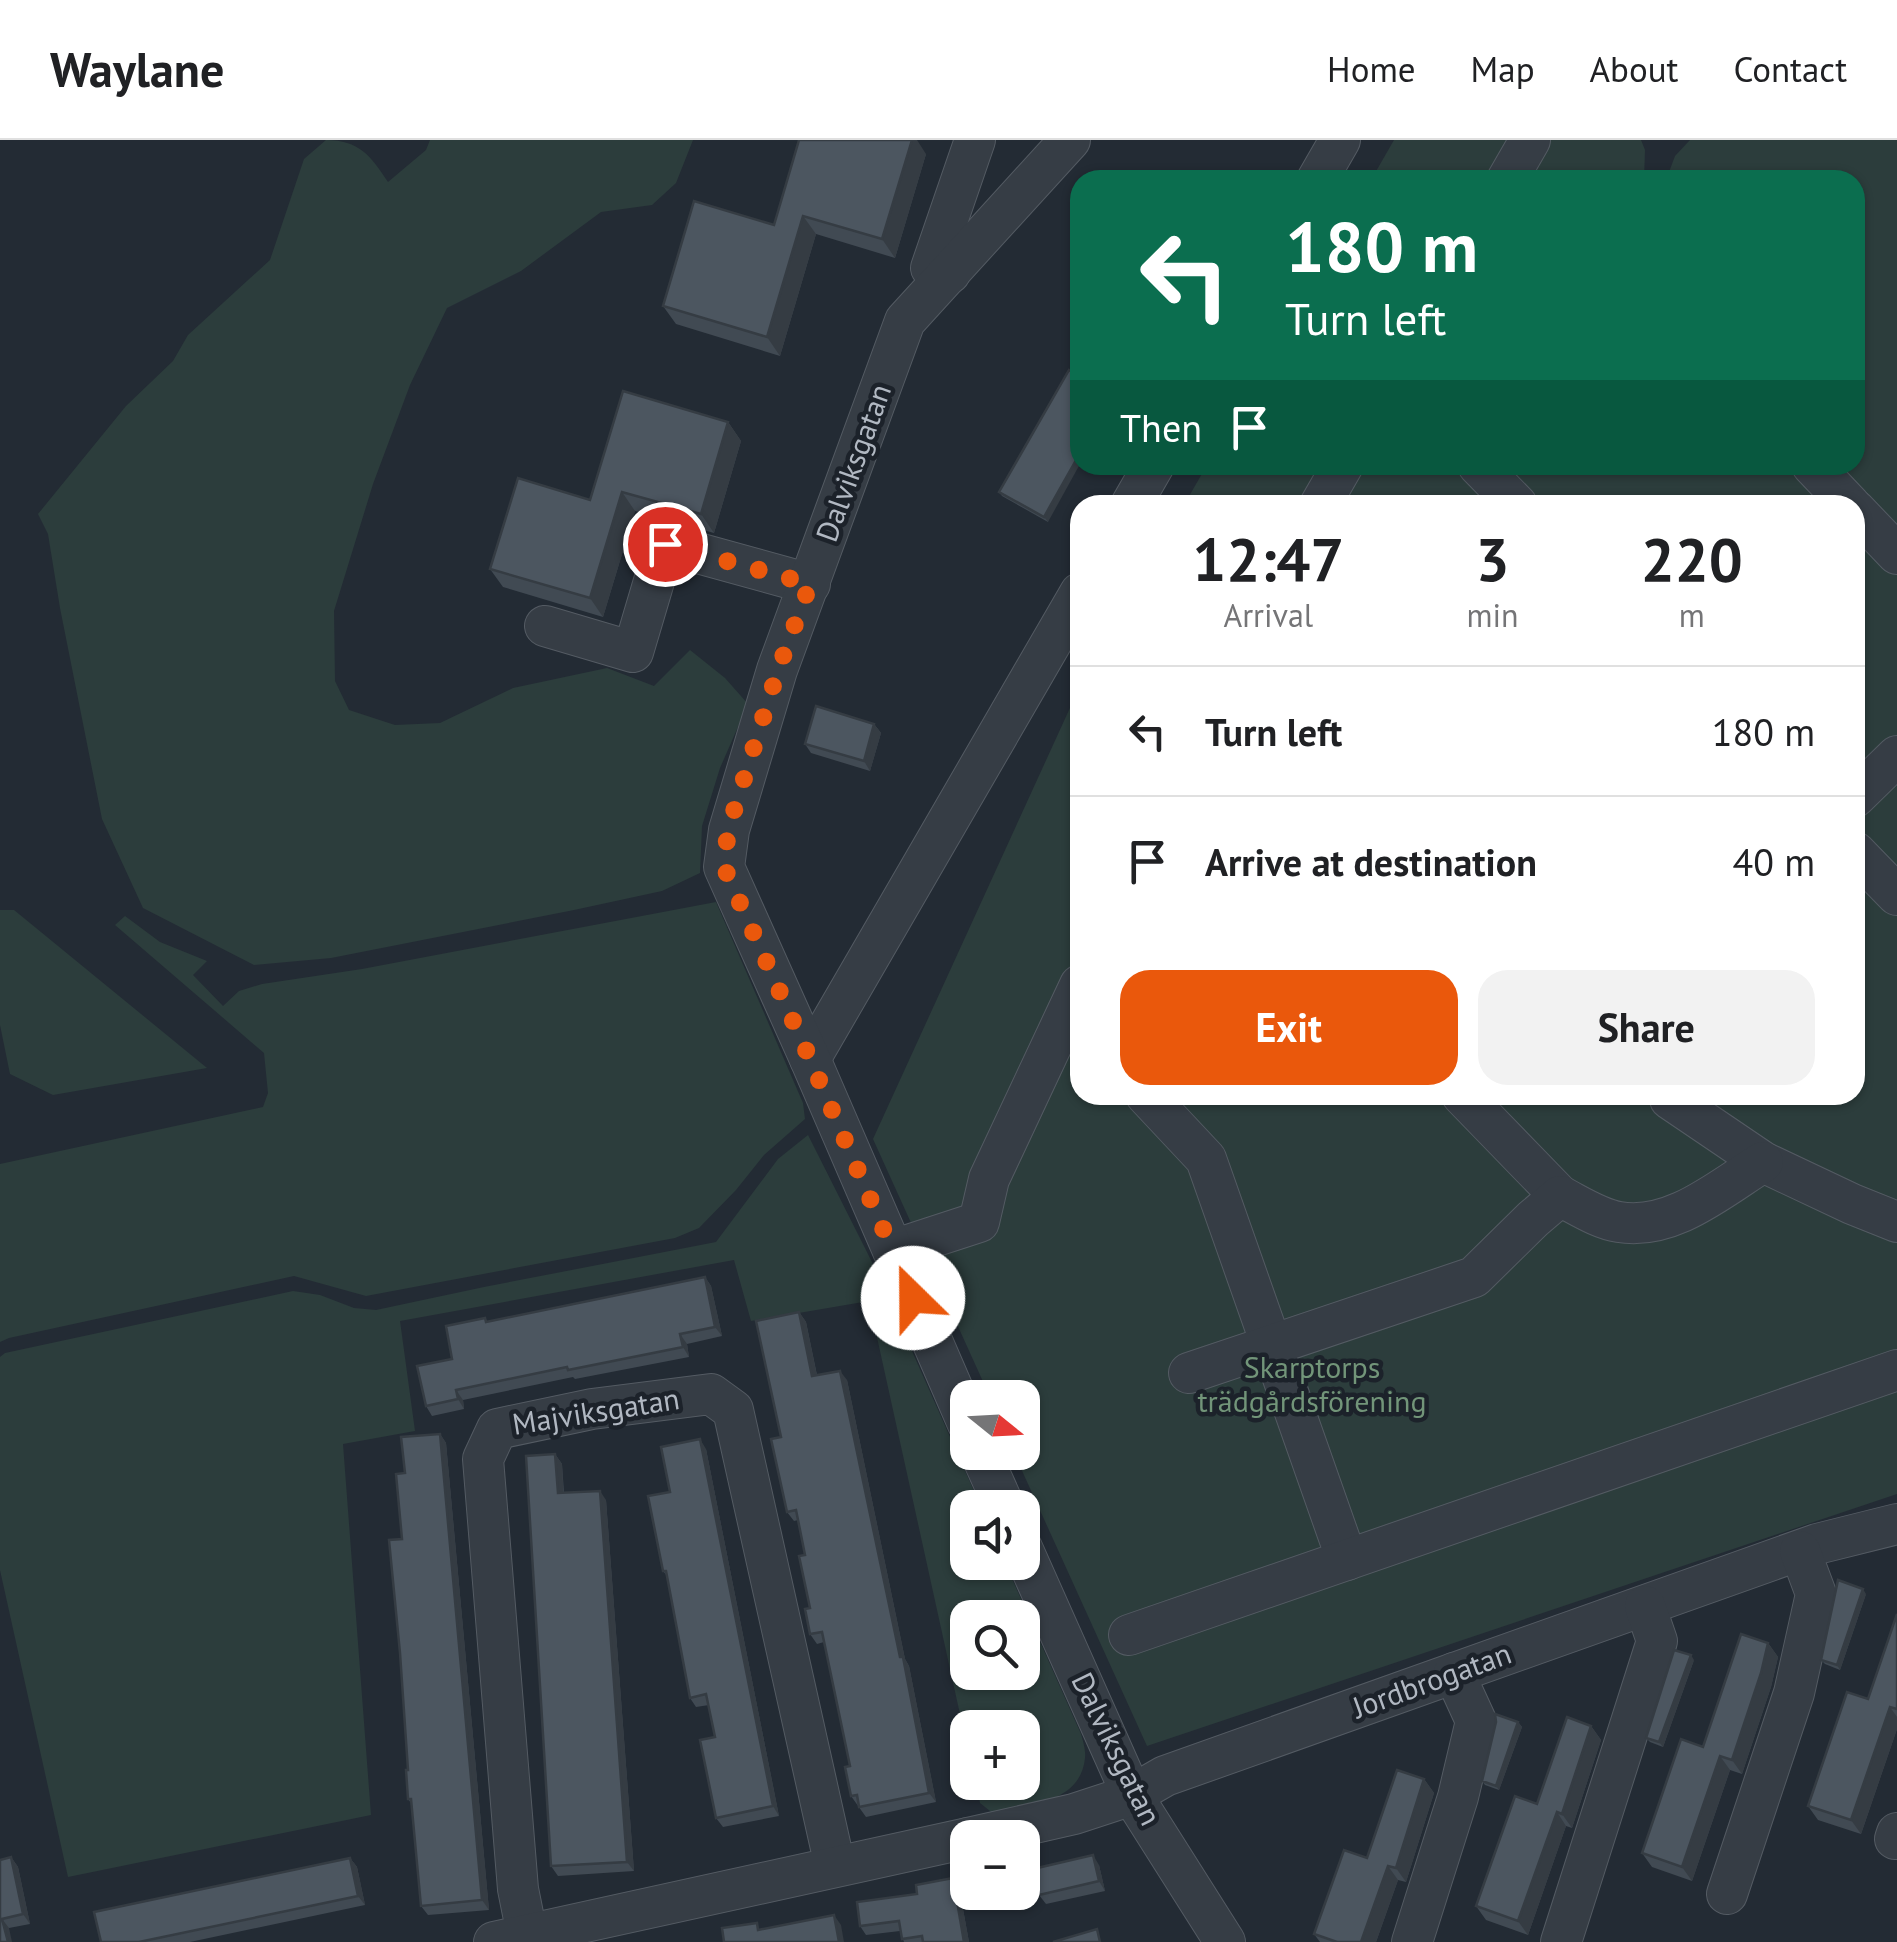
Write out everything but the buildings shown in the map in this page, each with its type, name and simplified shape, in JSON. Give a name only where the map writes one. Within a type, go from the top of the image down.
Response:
[{"type":"street","points":[[950,272],[931,268],[974,140]]},
{"type":"street","name":"Dalviksgatan","points":[[950,1383],[724,867],[728,830],[778,670],[905,321],[1070,140]]},
{"type":"street","points":[[1323,170],[1340,140]]},
{"type":"street","points":[[1514,170],[1530,140]]},
{"type":"street","points":[[1488,475],[1507,495]]},
{"type":"street","points":[[1822,475],[1841,495]]},
{"type":"street","points":[[1865,521],[1897,554]]},
{"type":"street","points":[[544,626],[633,652],[665,544],[810,584]]},
{"type":"street","points":[[810,1059],[1070,610]]},
{"type":"street","points":[[1865,787],[1897,756]]},
{"type":"street","points":[[1865,862],[1897,895]]},
{"type":"street","points":[[892,1250],[979,1222],[989,1179],[1070,1019]]},
{"type":"street","points":[[1155,1105],[1206,1159],[1347,1560]]},
{"type":"street","points":[[1472,1105],[1560,1196],[1616,1222],[1649,1223],[1684,1211],[1763,1162]]},
{"type":"street","points":[[1680,1105],[1763,1162],[1897,1222]]},
{"type":"street","points":[[1189,1373],[1474,1278],[1560,1196]]},
{"type":"street","points":[[1129,1634],[1897,1370]]},
{"type":"street","name":"Majviksgatan","points":[[511,1938],[518,1889],[483,1459],[497,1429],[592,1409],[711,1394],[732,1410],[835,1866]]},
{"type":"street","name":"Jordbrogatan","points":[[1040,1822],[1132,1795],[1165,1776],[1800,1551],[1897,1524]]},
{"type":"street","points":[[1728,1894],[1794,1692],[1816,1594],[1800,1551]]},
{"type":"street","name":"Dalviksgatan","points":[[1036,1580],[1132,1795],[1225,1942]]},
{"type":"street","points":[[1561,1942],[1658,1642],[1644,1606]]},
{"type":"street","points":[[1412,1942],[1458,1797],[1476,1721],[1454,1673]]},
{"type":"street","name":"Jordbrogatan","points":[[511,1938],[950,1842]]},
{"type":"green space","points":[[326,140],[356,146],[388,182],[426,150],[430,140],[693,140],[676,183],[652,205],[601,212],[521,271],[447,308],[410,385],[373,484],[334,611],[335,681],[349,710],[395,725],[440,723],[513,688],[607,668],[654,686],[690,650],[725,678],[748,704],[720,768],[702,826],[700,873],[662,891],[574,910],[331,958],[254,965],[143,908],[102,819],[48,534],[38,514],[126,406],[173,361],[188,335],[270,260],[304,159]]},
{"type":"green space","points":[[1394,140],[1641,140],[1645,150],[1644,170],[1377,170]]},
{"type":"green space","points":[[1690,140],[1897,140],[1897,544],[1865,512],[1865,495],[1848,495],[1828,475],[1865,475],[1865,170],[1670,170],[1675,156]]},
{"type":"green space","points":[[1201,475],[1814,475],[1834,495],[1190,495]]},
{"type":"green space","name":"Skarptorps trädgårdsförening","points":[[1865,529],[1897,563],[1897,1494],[1147,1746],[1040,1510],[1040,1490],[1031,1490],[1022,1470],[1040,1470],[1040,1380],[982,1380],[873,1139],[1070,708],[1070,1105],[1865,1105]]},
{"type":"green space","points":[[716,902],[803,1103],[805,1119],[764,1155],[699,1228],[675,1238],[366,1296],[294,1276],[0,1342],[0,1164],[263,1107],[268,1093],[264,1053],[115,925],[125,916],[160,942],[207,961],[193,975],[223,1006],[239,991],[262,984],[362,969]]},
{"type":"green space","points":[[0,910],[14,910],[207,1068],[53,1095],[10,1074],[0,1025]]},
{"type":"green space","points":[[808,1135],[877,1272],[950,1437],[950,1470],[965,1470],[973,1490],[950,1490],[950,1580],[1013,1580],[1021,1600],[950,1600],[950,1669],[869,1301],[751,1321],[734,1260],[400,1321],[415,1431],[343,1444],[371,1815],[68,1877],[0,1570],[0,1357],[293,1291],[376,1310],[716,1242],[778,1159]]},
{"type":"green space","points":[[1040,1642],[1081,1734],[1085,1758],[1081,1773],[1064,1793],[1052,1799],[995,1815],[979,1800],[1040,1800],[1040,1710],[959,1710],[955,1690],[1040,1690]]},
{"type":"route","points":[[665,544],[810,584],[778,670],[728,830],[724,867],[913,1298]]}]
